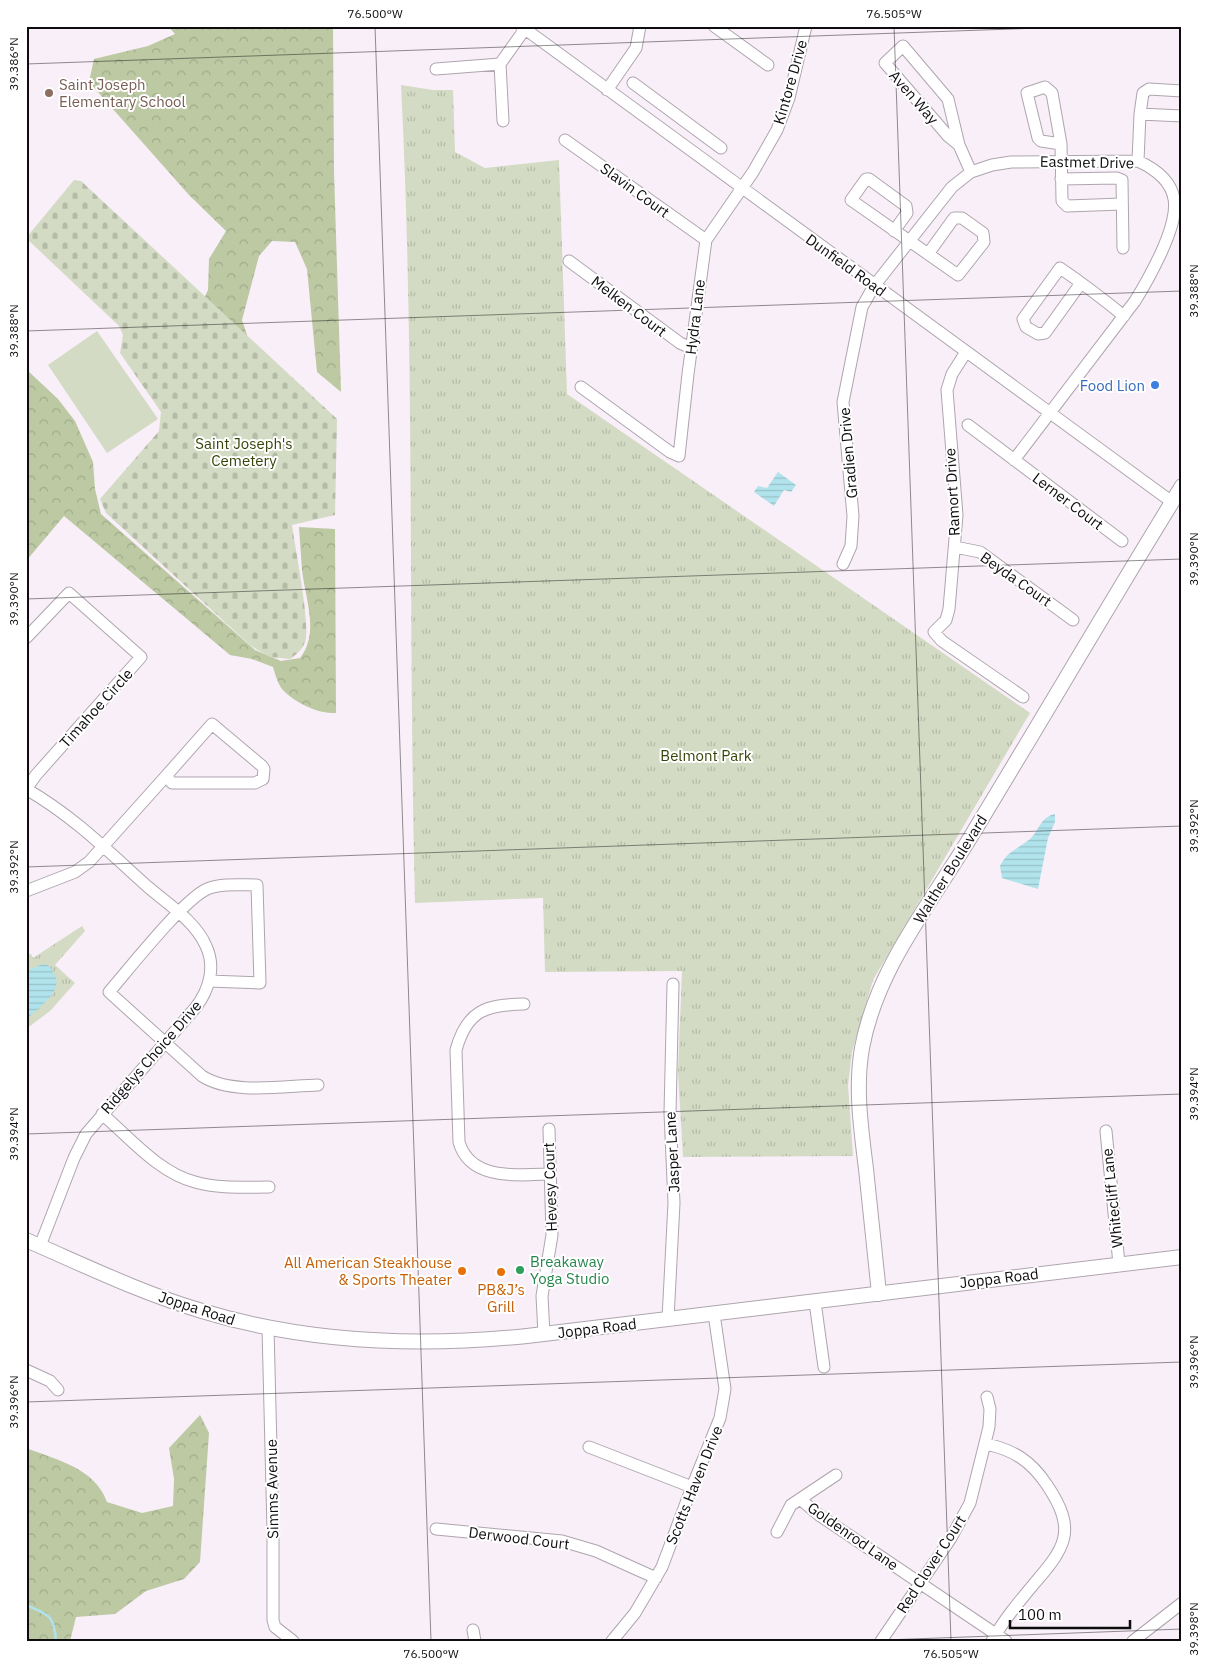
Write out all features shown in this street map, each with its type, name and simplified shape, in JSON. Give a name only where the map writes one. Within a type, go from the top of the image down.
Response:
[{"type":"main road","name":"Walther Boulevard","points":[[879,1294],[859,1091],[863,1046],[873,1005],[889,969],[905,941],[965,846],[1182,486]]},
{"type":"main road","name":"Joppa Road","points":[[26,1240],[177,1303],[235,1320],[268,1328],[350,1339],[428,1343],[544,1334],[1182,1257]]},
{"type":"street","points":[[607,90],[636,48],[640,26]]},
{"type":"street","points":[[714,26],[768,65]]},
{"type":"street","name":"Kintore Drive","points":[[742,189],[777,130],[789,98],[806,26]]},
{"type":"street","points":[[503,121],[500,64],[523,28]]},
{"type":"street","name":"Dunfield Road","points":[[523,28],[1172,502]]},
{"type":"street","name":"Aven Way","points":[[959,144],[948,136],[885,63],[903,46],[948,99],[959,144],[971,172]]},
{"type":"street","points":[[436,69],[500,64]]},
{"type":"street","points":[[633,83],[721,148]]},
{"type":"street","points":[[1061,144],[1041,141],[1038,138],[1027,93],[1045,87],[1052,93],[1061,144],[1063,161],[1062,201],[1067,206],[1122,204]]},
{"type":"street","points":[[1138,160],[1143,93],[1149,90],[1182,91]]},
{"type":"street","points":[[1140,114],[1182,116]]},
{"type":"street","points":[[674,138],[687,123]]},
{"type":"street","name":"Slavin Court","points":[[565,140],[706,240]]},
{"type":"street","name":"Eastmet Drive","points":[[874,286],[942,197],[971,172],[1004,162],[1138,160],[1156,171],[1174,197],[1176,214],[1172,229],[1150,277],[1124,316],[1049,413]]},
{"type":"street","points":[[894,231],[906,213],[906,206],[869,179],[866,179],[851,200],[894,231],[908,241],[928,254],[958,276],[984,242],[983,233],[962,218],[954,218],[928,254]]},
{"type":"street","points":[[1062,179],[1122,180],[1123,248]]},
{"type":"street","name":"Hydra Lane","points":[[581,387],[670,452],[679,456],[706,240],[742,189]]},
{"type":"street","name":"Melken Court","points":[[570,261],[666,333],[691,348]]},
{"type":"street","points":[[1081,283],[1045,333],[1038,334],[1026,326],[1023,319],[1060,268],[1081,283],[1124,316]]},
{"type":"street","name":"Gradien Drive","points":[[843,564],[851,546],[853,516],[844,395],[862,307],[874,286]]},
{"type":"street","name":"Ramort Drive","points":[[966,352],[952,374],[946,390],[957,515],[948,613],[942,625],[934,632],[942,641],[1023,697]]},
{"type":"street","points":[[1014,460],[1049,413]]},
{"type":"street","name":"Lerner Court","points":[[968,425],[1122,542]]},
{"type":"street","name":"Beyda Court","points":[[955,547],[980,552],[1073,620]]},
{"type":"street","name":"Timahoe Circle","points":[[26,638],[69,593],[141,657],[26,789]]},
{"type":"street","points":[[26,891],[75,872],[89,862],[212,724],[262,766],[264,775],[263,779],[255,783],[189,784],[172,782],[166,776]]},
{"type":"street","name":"Ridgelys Choice Drive","points":[[26,789],[71,818],[178,914],[199,934],[208,948],[210,960],[209,981],[201,1001],[102,1114],[80,1144],[40,1246]]},
{"type":"street","points":[[209,981],[260,983],[257,885],[227,885],[200,893],[178,914],[109,992],[202,1076],[216,1084],[234,1087],[318,1085]]},
{"type":"street","name":"Jasper Lane","points":[[668,1319],[674,1203],[670,1113],[674,984]]},
{"type":"street","points":[[524,1004],[502,1005],[481,1011],[466,1026],[460,1037],[456,1050],[459,1142],[462,1152],[467,1158],[475,1166],[486,1170],[515,1175],[550,1174]]},
{"type":"street","points":[[102,1114],[160,1164],[183,1178],[211,1185],[269,1187]]},
{"type":"street","name":"Hevesy Court","points":[[544,1334],[542,1296],[551,1244],[549,1129]]},
{"type":"street","name":"Whitecliff Lane","points":[[1106,1132],[1119,1264]]},
{"type":"street","points":[[815,1302],[824,1367]]},
{"type":"street","name":"Scotts Haven Drive","points":[[612,1641],[635,1612],[656,1578],[692,1487],[716,1433],[725,1396],[714,1314]]},
{"type":"street","name":"Simms Avenue","points":[[268,1328],[273,1530],[273,1620],[277,1630],[293,1641]]},
{"type":"street","points":[[26,1370],[50,1381],[58,1390]]},
{"type":"street","name":"Red Clover Court","points":[[881,1641],[964,1515],[973,1494],[986,1444],[991,1417],[987,1397]]},
{"type":"street","points":[[986,1444],[1012,1451],[1038,1471],[1058,1503],[1065,1527],[1063,1544],[1055,1559],[1016,1605],[994,1637]]},
{"type":"street","points":[[589,1447],[692,1487]]},
{"type":"street","points":[[777,1532],[787,1511],[800,1499],[836,1475]]},
{"type":"street","name":"Goldenrod Lane","points":[[800,1499],[819,1515],[920,1582],[994,1637],[1006,1641]]},
{"type":"street","name":"Derwood Court","points":[[436,1529],[562,1540],[596,1551],[656,1578]]},
{"type":"street","points":[[1133,1641],[1182,1603]]},
{"type":"green space","points":[[168,26],[333,26],[334,172],[341,392],[317,372],[307,269],[295,242],[272,241],[259,256],[242,320],[251,347],[200,307],[208,290],[209,259],[226,231],[189,195],[89,82],[94,59],[148,46],[175,34]]},
{"type":"green space","name":"Belmont Park","points":[[401,85],[433,90],[453,90],[455,152],[485,168],[559,160],[567,394],[1030,713],[873,980],[852,1052],[848,1085],[853,1156],[683,1157],[678,1072],[682,971],[545,972],[543,898],[415,903],[410,391]]},
{"type":"green space","name":"Saint Joseph's Cemetery","points":[[74,180],[81,181],[337,419],[335,515],[292,525],[304,604],[306,633],[305,642],[302,647],[290,659],[270,657],[251,646],[106,513],[100,499],[159,431],[161,412],[120,353],[123,335],[119,326],[26,238]]},
{"type":"green space","points":[[97,331],[158,419],[107,453],[48,365]]},
{"type":"green space","points":[[26,369],[58,399],[75,421],[93,462],[95,489],[101,514],[255,650],[281,661],[300,658],[309,638],[310,615],[302,570],[299,527],[335,529],[336,713],[314,710],[293,699],[282,689],[273,667],[252,659],[230,655],[64,516],[26,561]]},
{"type":"green space","points":[[82,926],[85,931],[55,965],[75,983],[50,1011],[26,1029],[26,955],[31,954],[33,958]]},
{"type":"green space","points":[[200,1415],[209,1433],[200,1562],[184,1579],[146,1591],[115,1614],[76,1617],[70,1641],[26,1641],[26,1448],[62,1461],[84,1473],[94,1481],[107,1502],[142,1513],[173,1506],[174,1479],[169,1448]]},
{"type":"water","points":[[778,472],[796,485],[791,492],[784,490],[774,506],[754,492],[758,486],[767,488]]},
{"type":"water","points":[[1055,814],[1055,822],[1048,838],[1038,889],[1002,878],[1000,866],[1006,857],[1030,839],[1046,818]]},
{"type":"water","points":[[43,964],[49,966],[52,970],[56,987],[48,1000],[26,1020],[26,971]]},
{"type":"waterway","points":[[26,1605],[49,1617],[54,1625],[56,1641]]},
{"type":"place","name":"Saint Joseph Elementary School","points":[[49,93]]},
{"type":"place","name":"Food Lion","points":[[1155,385]]},
{"type":"place","name":"Breakaway Yoga Studio","points":[[520,1270]]},
{"type":"place","name":"All American Steakhouse & Sports Theater","points":[[462,1271]]},
{"type":"place","name":"PB&J’s Grill","points":[[501,1272]]}]
